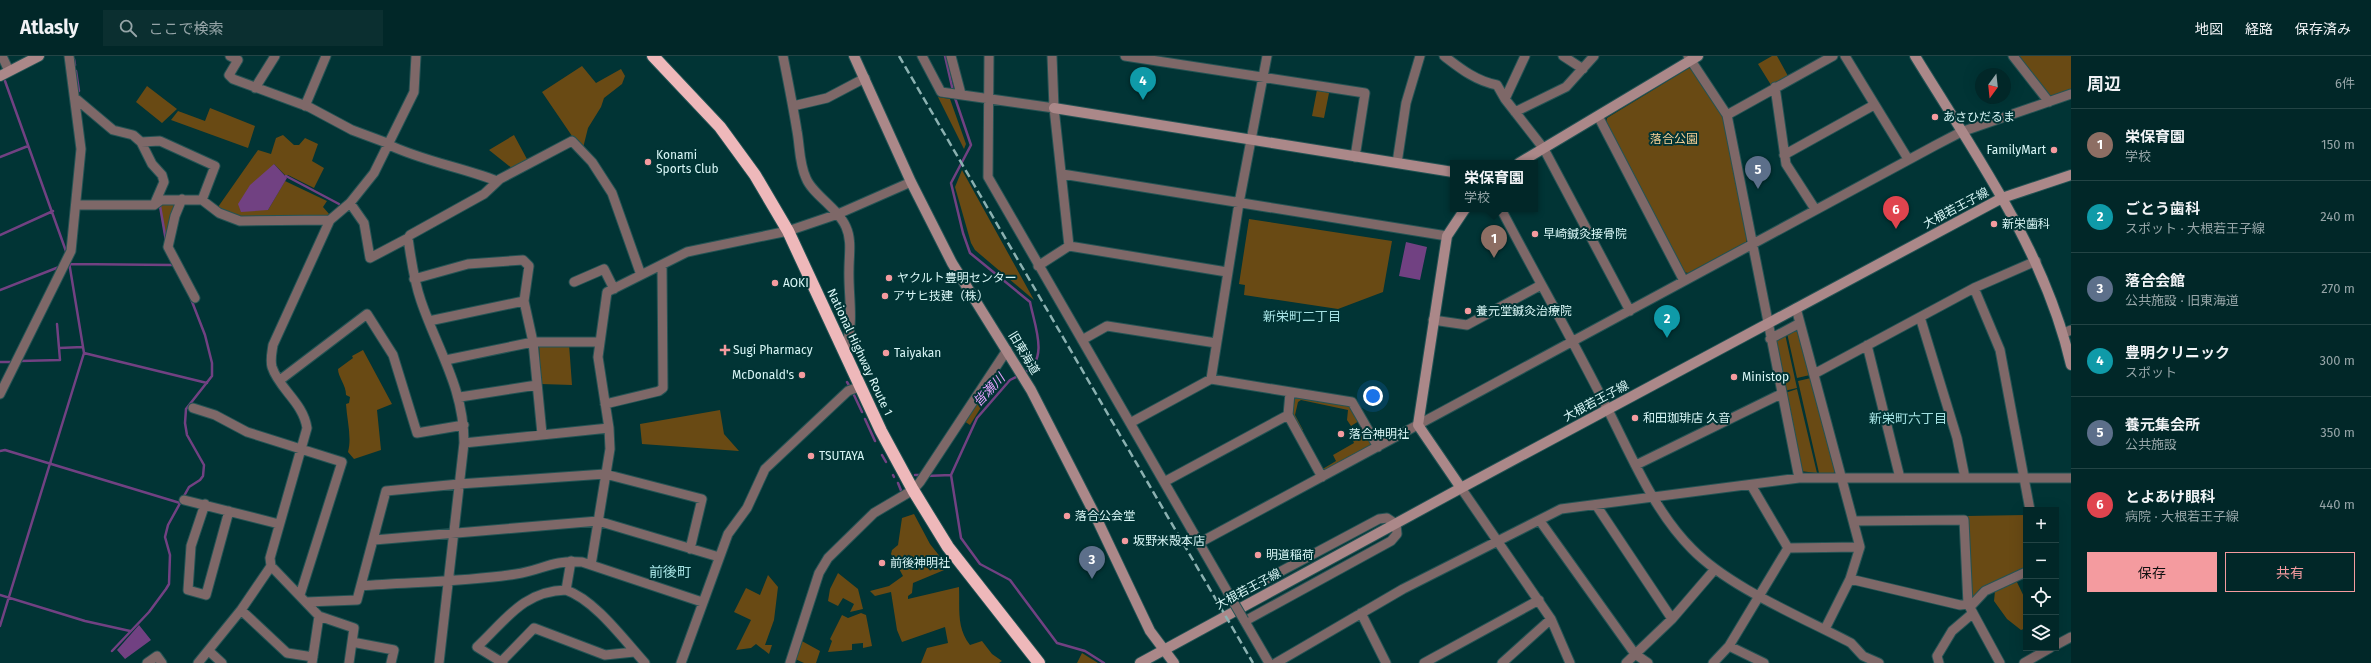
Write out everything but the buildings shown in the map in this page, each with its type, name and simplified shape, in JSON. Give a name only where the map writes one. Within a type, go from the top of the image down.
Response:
[{"type":"highway","name":"National Highway Route 1","points":[[654,56],[720,127],[755,175],[788,231],[845,350],[881,431],[917,486],[948,546],[1039,663]]},
{"type":"street","points":[[2,56],[4,73],[39,56]]},
{"type":"street","points":[[0,394],[71,251],[80,149],[69,56]]},
{"type":"street","points":[[230,56],[238,60],[229,75],[255,88],[305,106],[352,130],[387,143],[407,154],[470,171],[497,181]]},
{"type":"street","points":[[255,88],[275,56]]},
{"type":"street","points":[[305,106],[326,56]]},
{"type":"street","points":[[349,663],[354,628],[319,616],[271,566],[270,558],[279,524],[308,428],[305,416],[272,368],[273,345],[330,220],[350,203],[374,173],[387,143],[414,92],[416,56]]},
{"type":"street","points":[[783,56],[793,106],[800,161],[806,180],[838,214],[847,228],[850,246],[849,270],[852,309],[851,334],[845,350]]},
{"type":"street","name":"旧東海道","points":[[854,56],[911,182],[952,263],[1027,383],[1083,491],[1138,608],[1164,650],[1174,663]]},
{"type":"street","points":[[951,56],[960,94]]},
{"type":"street","points":[[989,56],[988,177],[1038,266],[1269,663]]},
{"type":"street","points":[[1052,56],[1054,108],[1069,246]]},
{"type":"street","points":[[1128,56],[1365,93],[1355,157]]},
{"type":"street","points":[[1211,379],[1227,272],[1267,56]]},
{"type":"street","points":[[1397,163],[1406,103],[1420,56]]},
{"type":"street","points":[[1444,56],[1463,71],[1483,82],[1497,86],[1505,99],[1544,148],[1630,311]]},
{"type":"street","points":[[1505,99],[1525,56]]},
{"type":"street","points":[[1563,56],[1583,69]]},
{"type":"street","points":[[1515,112],[1566,87],[1594,56]]},
{"type":"street","points":[[1727,114],[1833,56]]},
{"type":"street","points":[[1846,56],[1874,105],[1908,159]]},
{"type":"street","points":[[1915,56],[2002,198],[2036,260],[2067,331],[2071,365]]},
{"type":"street","points":[[2013,56],[2049,102]]},
{"type":"street","points":[[1524,160],[1693,57],[1727,114],[1767,324],[1799,478]]},
{"type":"street","points":[[925,58],[941,92],[1054,108],[1450,172]]},
{"type":"street","points":[[793,106],[827,98],[865,78]]},
{"type":"street","points":[[1775,87],[1786,164],[1815,209]]},
{"type":"street","points":[[1199,543],[1573,342],[1908,159],[1961,132],[2071,94]]},
{"type":"street","points":[[75,98],[113,130],[133,135],[142,142],[152,164],[162,175],[164,182],[154,205]]},
{"type":"street","points":[[1784,155],[1874,105]]},
{"type":"street","points":[[1598,116],[1684,281]]},
{"type":"street","points":[[142,142],[160,141],[215,166],[202,200]]},
{"type":"street","points":[[350,203],[364,223],[370,258],[484,194],[497,181],[572,141],[592,162],[612,193],[641,274]]},
{"type":"street","points":[[1062,174],[1447,236]]},
{"type":"street","name":"大根若王子線","points":[[1140,663],[1461,488],[2002,198],[2071,174]]},
{"type":"street","points":[[591,566],[610,449],[609,428],[598,357],[607,292],[687,252],[788,231],[838,214],[911,182]]},
{"type":"street","points":[[76,205],[154,205],[161,200],[202,200],[219,213],[240,222],[330,220]]},
{"type":"street","points":[[182,200],[175,216],[165,248],[195,298]]},
{"type":"street","points":[[1463,212],[1447,236],[1418,425],[1551,619],[1570,663]]},
{"type":"street","points":[[1503,212],[1573,342],[1636,465],[1654,497],[1678,534],[1692,550],[1715,569],[1760,595],[1851,643],[1863,656],[1879,663]]},
{"type":"street","points":[[408,238],[414,279],[429,321],[460,397],[464,425],[464,443],[447,580],[439,663]]},
{"type":"street","points":[[1038,266],[1069,246],[1227,272]]},
{"type":"street","points":[[414,279],[468,264],[523,260],[529,266],[524,301],[533,342],[542,434]]},
{"type":"street","points":[[1814,374],[1974,288],[2036,260]]},
{"type":"street","points":[[605,404],[659,391],[663,388],[662,265]]},
{"type":"street","points":[[574,282],[604,269],[614,289]]},
{"type":"street","points":[[1433,320],[1467,325],[1541,285]]},
{"type":"street","points":[[1974,288],[2000,350],[2029,507]]},
{"type":"street","points":[[429,321],[524,301]]},
{"type":"street","points":[[1796,308],[1860,547],[1850,579],[1825,629]]},
{"type":"street","points":[[280,380],[367,314],[393,355],[417,433],[464,425]]},
{"type":"street","points":[[1920,317],[1957,438],[1965,478]]},
{"type":"street","points":[[1770,339],[1800,323]]},
{"type":"street","points":[[1082,340],[1107,326],[1216,343]]},
{"type":"street","points":[[446,360],[533,342],[599,342]]},
{"type":"street","points":[[1867,345],[1900,478]]},
{"type":"street","points":[[790,663],[819,573],[828,558],[874,513],[917,486],[1007,350]]},
{"type":"street","points":[[1130,423],[1211,379],[1352,402],[1378,447]]},
{"type":"street","points":[[460,397],[537,385]]},
{"type":"street","points":[[681,663],[728,534],[747,508],[765,469],[848,391],[861,386]]},
{"type":"street","points":[[1290,393],[1288,415],[1322,477]]},
{"type":"street","points":[[1636,465],[1781,394]]},
{"type":"street","points":[[193,408],[215,415],[247,432],[342,462],[303,598]]},
{"type":"street","points":[[1164,482],[1288,415]]},
{"type":"street","points":[[464,443],[609,428]]},
{"type":"street","points":[[303,598],[357,600],[386,492],[459,484],[605,474],[702,498],[690,549]]},
{"type":"street","points":[[1276,663],[1403,589],[1540,521],[1561,509],[1799,478],[1842,480],[1900,478],[2071,478]]},
{"type":"street","points":[[1751,485],[1788,548]]},
{"type":"street","points":[[184,500],[230,510],[279,524]]},
{"type":"street","points":[[205,504],[190,555],[188,590],[206,595],[230,510]]},
{"type":"street","points":[[1596,505],[1672,619]]},
{"type":"street","points":[[1231,598],[1379,519],[1387,518],[1396,524],[1396,534],[1391,541],[1245,620]]},
{"type":"street","points":[[1853,521],[1964,520],[1970,608],[2000,663]]},
{"type":"street","points":[[374,540],[454,532],[598,521],[719,557]]},
{"type":"street","points":[[1540,521],[1635,654],[1648,663]]},
{"type":"street","points":[[1788,548],[1860,547]]},
{"type":"street","points":[[1713,663],[1729,646],[1788,548]]},
{"type":"street","points":[[361,586],[518,574],[550,563],[571,561],[591,566],[702,602]]},
{"type":"street","points":[[566,590],[571,561]]},
{"type":"street","points":[[198,663],[241,610],[271,566]]},
{"type":"street","points":[[1626,663],[1672,619],[1715,569]]},
{"type":"street","points":[[1939,663],[1937,656],[1952,631],[1970,608],[1986,591],[2023,573]]},
{"type":"street","points":[[1850,579],[1970,608]]},
{"type":"street","points":[[634,652],[605,655],[582,644],[534,628],[502,663],[477,647],[516,607],[551,590],[566,590],[576,593],[589,604],[645,663]]},
{"type":"street","points":[[1424,663],[1440,659],[1538,600]]},
{"type":"street","points":[[241,610],[287,653],[312,660],[319,616]]},
{"type":"street","points":[[1361,614],[1386,663]]},
{"type":"street","points":[[1502,663],[1551,619]]},
{"type":"street","points":[[2059,643],[2071,637]]},
{"type":"street","points":[[352,642],[394,650],[391,663]]},
{"type":"street","points":[[1729,646],[1764,663]]},
{"type":"street","points":[[209,651],[222,663]]},
{"type":"street","points":[[2024,663],[2045,651]]},
{"type":"street","points":[[147,663],[156,656],[162,663]]},
{"type":"green space","points":[[1772,56],[1777,56],[1788,76],[1771,85],[1758,64]]},
{"type":"green space","points":[[2019,56],[2071,56],[2071,90],[2053,96],[2049,95]]},
{"type":"green space","points":[[582,66],[596,83],[621,69],[625,76],[622,84],[604,98],[601,107],[588,128],[583,148],[572,136],[542,92]]},
{"type":"green space","name":"落合公園","points":[[1689,68],[1696,70],[1723,117],[1747,238],[1746,242],[1688,273],[1684,272],[1606,123],[1607,118]]},
{"type":"green space","points":[[147,86],[177,109],[162,123],[136,102]]},
{"type":"green space","points":[[1317,90],[1329,93],[1324,118],[1312,116]]},
{"type":"green space","points":[[938,97],[950,99],[966,144],[964,149]]},
{"type":"green space","points":[[210,108],[255,126],[248,148],[171,120],[178,111],[205,121]]},
{"type":"green space","points":[[283,135],[294,145],[299,145],[305,138],[318,144],[312,161],[324,168],[314,188],[288,175],[286,176],[274,164],[268,210],[285,181],[327,201],[323,207],[330,215],[239,218],[218,207],[258,150],[271,154],[276,138]]},
{"type":"green space","points":[[514,135],[528,161],[513,169],[489,150]]},
{"type":"green space","points":[[962,170],[1034,300],[975,250],[971,243],[955,187]]},
{"type":"green space","points":[[178,203],[166,245],[159,205]]},
{"type":"green space","points":[[1249,219],[1392,241],[1383,292],[1338,309],[1244,295],[1245,285],[1239,284]]},
{"type":"green space","points":[[1795,329],[1799,331],[1810,375],[1797,378],[1787,333]]},
{"type":"green space","points":[[1785,334],[1797,388],[1784,391],[1775,344],[1777,339]]},
{"type":"green space","points":[[539,344],[569,344],[572,385],[541,384]]},
{"type":"green space","points":[[363,350],[392,404],[377,410],[381,450],[354,459],[348,452],[349,435],[346,404],[349,403],[350,397],[346,395],[338,369],[353,358],[352,356]]},
{"type":"green space","points":[[995,375],[1001,383],[985,401],[970,425],[964,421]]},
{"type":"green space","points":[[1811,378],[1835,471],[1833,474],[1819,473],[1798,381]]},
{"type":"green space","points":[[1797,389],[1817,473],[1800,471],[1785,393]]},
{"type":"green space","points":[[1298,397],[1351,406],[1359,421],[1351,426],[1347,420],[1348,410],[1301,400],[1298,402],[1295,415],[1303,430],[1300,431],[1292,416],[1295,399]]},
{"type":"green space","points":[[720,410],[724,434],[739,451],[642,444],[640,424]]},
{"type":"green space","points":[[1362,427],[1371,444],[1370,447],[1325,471],[1321,470],[1336,461],[1333,455],[1354,443],[1352,438],[1361,431],[1360,428]]},
{"type":"green space","points":[[914,514],[930,544],[949,568],[913,583],[912,593],[908,596],[908,599],[959,587],[960,617],[963,632],[966,638],[970,645],[982,641],[992,654],[1002,661],[999,663],[921,663],[927,648],[948,643],[945,627],[902,642],[897,630],[891,592],[875,596],[870,591],[889,586],[903,576],[891,554],[892,550],[898,545],[902,518]]},
{"type":"green space","points":[[2023,515],[2023,571],[1973,601],[1969,600],[1966,516]]},
{"type":"green space","points":[[838,573],[858,589],[863,609],[850,612],[854,604],[843,598],[838,606],[828,601],[830,589]]},
{"type":"green space","points":[[768,575],[778,587],[774,620],[765,645],[772,645],[769,654],[756,644],[751,648],[736,650],[751,620],[734,612],[746,588],[760,595]]},
{"type":"green space","points":[[2016,580],[2023,595],[2023,629],[2021,630],[2007,619],[1994,601],[1995,591]]},
{"type":"green space","points":[[861,613],[866,615],[872,646],[863,648],[863,643],[852,644],[852,650],[828,652],[832,641],[830,639],[842,615],[848,618]]},
{"type":"green space","points":[[800,640],[820,651],[816,663],[804,663],[793,658]]},
{"type":"green space","points":[[1082,653],[1098,663],[1077,663]]},
{"type":"shaded area","points":[[274,164],[287,178],[268,210],[241,212],[238,204],[250,185]]},
{"type":"shaded area","points":[[1406,242],[1427,247],[1420,280],[1399,276]]},
{"type":"shaded area","points":[[139,625],[151,640],[125,659],[117,650]]},
{"type":"waterway","name":"皆瀬川","points":[[945,56],[953,91]]},
{"type":"waterway","points":[[74,59],[75,65]]},
{"type":"waterway","points":[[76,71],[79,91]]},
{"type":"waterway","points":[[5,81],[67,254]]},
{"type":"waterway","name":"皆瀬川","points":[[954,95],[971,145],[951,183],[963,233],[970,253],[1030,302],[1037,331],[1038,351],[1036,360],[1032,367],[1024,373]]},
{"type":"waterway","points":[[0,157],[28,146]]},
{"type":"waterway","points":[[286,176],[339,204]]},
{"type":"waterway","points":[[160,206],[166,241]]},
{"type":"waterway","points":[[0,235],[53,211]]},
{"type":"waterway","points":[[0,626],[84,353],[69,262]]},
{"type":"waterway","points":[[70,264],[173,265]]},
{"type":"waterway","points":[[0,290],[59,267]]},
{"type":"waterway","points":[[112,651],[149,612],[169,584],[170,555],[165,537],[168,525],[189,487],[200,480],[203,476],[204,465],[187,435],[185,423],[186,409],[212,376],[212,363],[205,335],[191,299]]},
{"type":"waterway","points":[[20,361],[60,360],[57,324]]},
{"type":"waterway","points":[[59,348],[83,347]]},
{"type":"waterway","points":[[84,353],[207,383]]},
{"type":"waterway","points":[[0,362],[13,362]]},
{"type":"waterway","name":"皆瀬川","points":[[1020,375],[1010,380],[977,418],[951,475],[961,538],[980,564],[1010,580],[1057,643],[1085,651],[1104,663]]},
{"type":"waterway","points":[[847,382],[850,387]]},
{"type":"waterway","points":[[854,395],[862,412]]},
{"type":"waterway","points":[[865,419],[875,441]]},
{"type":"waterway","points":[[0,451],[5,450],[180,503]]},
{"type":"waterway","points":[[882,455],[886,462]]},
{"type":"waterway","points":[[915,475],[921,475]]},
{"type":"waterway","points":[[926,476],[951,475]]},
{"type":"waterway","points":[[898,483],[902,493]]},
{"type":"waterway","points":[[0,595],[85,621],[130,631]]},
{"type":"railway","points":[[899,56],[1253,663]]},
{"type":"place","name":"豊明クリニック","points":[[1143,100]]},
{"type":"place","name":"あさひだるま","points":[[1935,117]]},
{"type":"place","name":"FamilyMart","points":[[2054,150]]},
{"type":"place","name":"Konami Sports Club","points":[[648,162]]},
{"type":"place","name":"養元集会所","points":[[1758,189]]},
{"type":"place","name":"新栄歯科","points":[[1994,224]]},
{"type":"place","name":"とよあけ眼科","points":[[1896,229]]},
{"type":"place","name":"早崎鍼灸接骨院","points":[[1535,234]]},
{"type":"place","name":"栄保育園","points":[[1494,258]]},
{"type":"place","name":"ヤクルト豊明センター","points":[[889,278]]},
{"type":"place","name":"AOKI","points":[[775,283]]},
{"type":"place","name":"アサヒ技建（株）","points":[[885,296]]},
{"type":"place","name":"養元堂鍼灸治療院","points":[[1468,311]]},
{"type":"place","name":"ごとう歯科","points":[[1667,338]]},
{"type":"place","name":"Sugi Pharmacy","points":[[725,350]]},
{"type":"place","name":"Taiyakan","points":[[886,353]]},
{"type":"place","name":"McDonald's","points":[[802,375]]},
{"type":"place","name":"Ministop","points":[[1734,377]]},
{"type":"place","name":"和田珈琲店 久音","points":[[1635,418]]},
{"type":"place","name":"落合神明社","points":[[1341,434]]},
{"type":"place","name":"TSUTAYA","points":[[811,456]]},
{"type":"place","name":"落合公会堂","points":[[1067,516]]},
{"type":"place","name":"坂野米殻本店","points":[[1125,541]]},
{"type":"place","name":"明道稲荷","points":[[1258,555]]},
{"type":"place","name":"前後神明社","points":[[882,563]]},
{"type":"place","name":"落合会館","points":[[1092,579]]},
{"type":"district","name":"新栄町二丁目","points":[[1302,316]]},
{"type":"district","name":"新栄町六丁目","points":[[1908,418]]},
{"type":"district","name":"前後町","points":[[670,572]]}]
